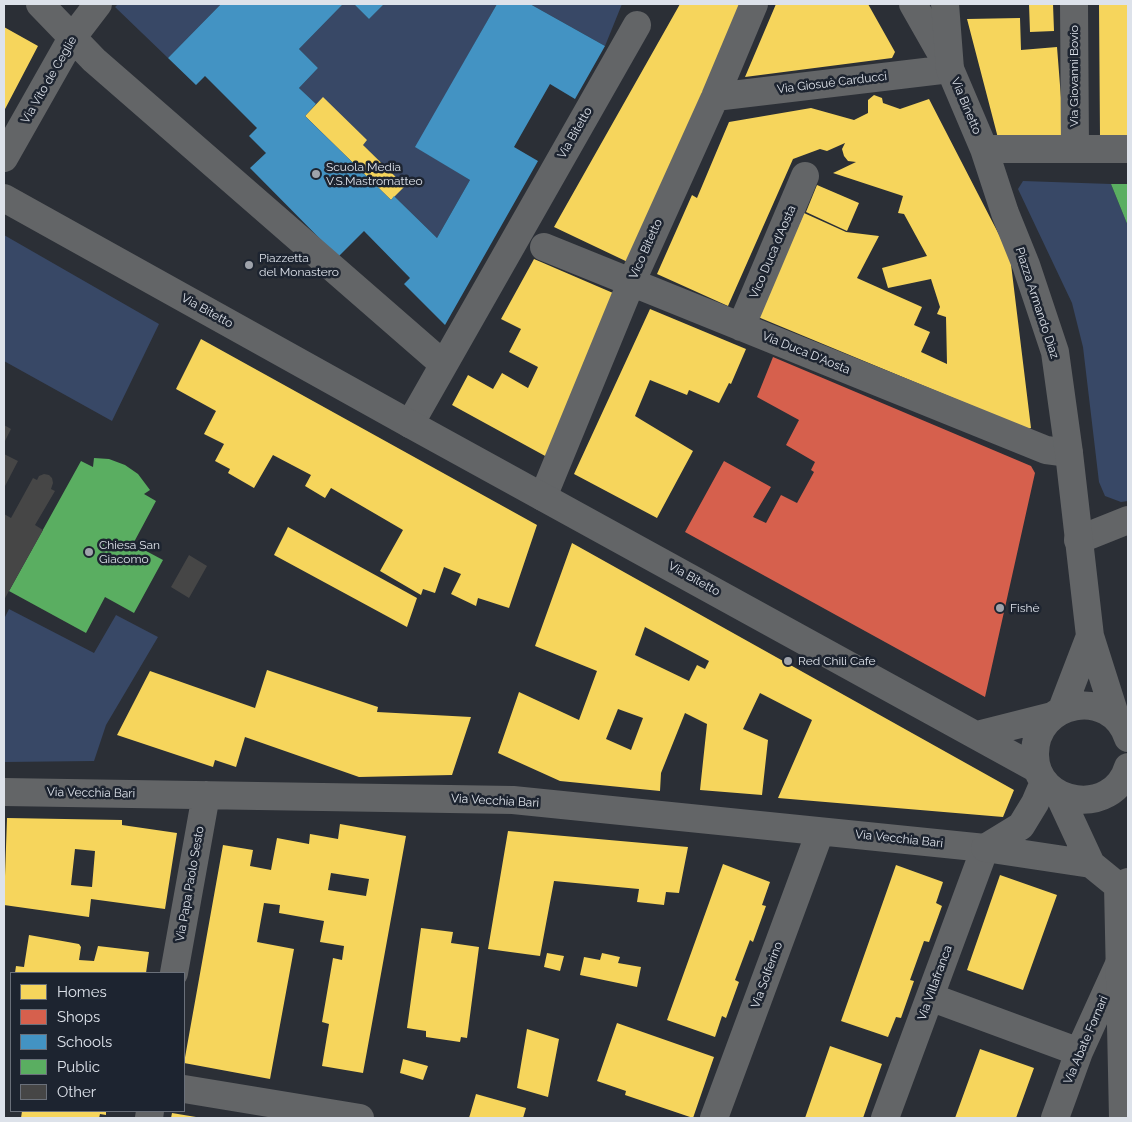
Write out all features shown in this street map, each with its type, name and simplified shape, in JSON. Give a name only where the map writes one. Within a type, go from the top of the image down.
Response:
[{"type":"street","points":[[40,4],[102,67],[443,364]]},
{"type":"street","name":"Via Vito de Ceglie","points":[[4,158],[72,38],[98,4]]},
{"type":"street","name":"Vico Bitetto","points":[[543,497],[631,283],[715,97],[754,4]]},
{"type":"street","points":[[913,4],[950,69]]},
{"type":"street","name":"Via Binetto","points":[[945,4],[950,69],[984,149]]},
{"type":"street","name":"Via Giovanni Bovio","points":[[1074,4],[1075,148]]},
{"type":"street","name":"Via Bitetto","points":[[410,424],[637,25]]},
{"type":"street","name":"Via Giosuè Carducci","points":[[715,97],[950,69]]},
{"type":"street","points":[[984,149],[1128,149]]},
{"type":"street","name":"Piazza Armando Diaz","points":[[984,149],[1005,213],[1026,265],[1056,352],[1090,636],[1122,728]]},
{"type":"street","name":"Vico Duca d'Aosta","points":[[741,328],[805,176]]},
{"type":"street","name":"Via Bitetto","points":[[4,198],[410,424],[977,735],[1047,782]]},
{"type":"street","name":"Via Duca D'Aosta","points":[[544,247],[1046,450],[1069,453]]},
{"type":"street","points":[[1078,540],[1128,520]]},
{"type":"street","points":[[1090,636],[1057,712],[1044,724],[1038,734],[1035,745],[1035,757],[1090,864],[1123,884],[1119,964],[1124,1118]]},
{"type":"street","points":[[977,735],[1076,705],[1104,710],[1122,728]]},
{"type":"street","points":[[1047,782],[1073,800],[1089,800],[1104,796],[1116,788],[1127,776]]},
{"type":"street","points":[[985,848],[1021,826],[1047,782]]},
{"type":"street","name":"Via Vecchia Bari","points":[[4,792],[513,800],[985,848],[1090,864]]},
{"type":"street","name":"Via Papa Paolo Sesto","points":[[174,972],[206,795]]},
{"type":"street","name":"Via Solferino","points":[[714,1118],[820,832]]},
{"type":"street","name":"Via Villafranca","points":[[885,1118],[985,848]]},
{"type":"street","name":"Via Abate Fornari","points":[[1054,1118],[1079,1052],[1119,964]]},
{"type":"street","points":[[930,997],[1079,1052]]},
{"type":"street","points":[[185,1089],[360,1118]]},
{"type":"shaded area","points":[[118,4],[221,4],[168,58],[115,7]]},
{"type":"shaded area","points":[[343,4],[354,4],[369,19],[384,4],[497,4],[416,147],[470,180],[437,238],[394,196],[404,186],[363,145],[323,98],[316,104],[299,88],[318,68],[299,49]]},
{"type":"shaded area","points":[[530,4],[622,4],[605,46]]},
{"type":"shaded area","points":[[1023,181],[1111,184],[1128,226],[1128,501],[1121,502],[1105,496],[1099,482],[1083,347],[1072,303],[1018,189]]},
{"type":"shaded area","points":[[4,235],[159,324],[112,421],[4,361]]},
{"type":"shaded area","points":[[9,609],[94,653],[116,615],[158,637],[106,725],[94,761],[4,762],[4,619]]},
{"type":"building: Homes","points":[[680,4],[745,4],[634,265],[554,227]]},
{"type":"building: Homes","points":[[776,4],[868,4],[895,52],[892,58],[745,77]]},
{"type":"building: Homes","points":[[1029,4],[1053,4],[1054,31],[1030,32]]},
{"type":"building: Homes","points":[[1099,4],[1128,4],[1128,138],[1100,137]]},
{"type":"building: Homes","points":[[1020,18],[1021,50],[1057,47],[1064,136],[998,138],[967,19]]},
{"type":"building: Homes","points":[[4,27],[38,46],[4,111]]},
{"type":"building: Homes","points":[[874,95],[882,98],[883,103],[900,109],[929,99],[1010,256],[1031,428],[1028,429],[758,317],[804,213],[846,232],[879,236],[857,278],[922,307],[914,325],[930,332],[921,352],[947,364],[946,317],[937,314],[940,307],[931,279],[888,288],[882,268],[927,256],[904,214],[898,213],[903,196],[833,173],[856,162],[848,161],[844,156],[842,149],[845,143],[827,151],[820,149],[793,159],[728,306],[657,274],[692,195],[697,198],[729,122],[811,108],[854,120],[868,113],[868,100]]},
{"type":"building: Homes","points":[[323,97],[367,140],[363,145],[405,186],[391,200],[305,116]]},
{"type":"building: Homes","points":[[817,185],[859,203],[847,231],[806,212]]},
{"type":"building: Homes","points":[[534,259],[620,296],[547,457],[452,405],[468,375],[493,389],[502,373],[528,388],[538,367],[509,352],[521,329],[501,319]]},
{"type":"building: Homes","points":[[650,309],[746,349],[731,384],[729,383],[719,403],[689,390],[687,395],[650,380],[635,416],[693,451],[657,518],[574,474]]},
{"type":"building: Homes","points":[[201,339],[537,525],[509,608],[478,598],[476,606],[451,594],[461,574],[444,567],[435,593],[423,589],[421,595],[380,571],[403,530],[331,488],[325,498],[305,486],[311,475],[273,455],[254,488],[228,473],[230,469],[215,461],[224,444],[204,434],[216,411],[176,389]]},
{"type":"building: Homes","points":[[288,527],[417,598],[407,627],[274,555]]},
{"type":"building: Homes","points":[[572,543],[1014,790],[1003,817],[778,798],[812,720],[760,693],[743,729],[768,740],[762,795],[700,790],[707,724],[685,713],[661,773],[660,791],[560,781],[498,753],[519,692],[579,720],[597,671],[535,646]],"holes":[[[645,627],[709,661],[705,669],[697,665],[689,681],[635,655]],[[618,709],[643,718],[631,750],[606,739]]]},
{"type":"building: Homes","points":[[267,670],[378,707],[377,712],[471,717],[452,775],[359,777],[245,737],[236,767],[215,760],[213,767],[117,735],[150,671],[255,708]]},
{"type":"building: Homes","points":[[7,818],[122,820],[122,825],[177,833],[165,909],[91,899],[89,917],[4,905]],"holes":[[[75,849],[95,851],[92,887],[71,885]]]},
{"type":"building: Homes","points":[[340,824],[406,836],[363,1073],[322,1066],[329,1024],[322,1022],[333,958],[342,960],[344,946],[320,942],[324,921],[279,913],[280,905],[264,903],[257,942],[294,949],[270,1079],[185,1063],[223,845],[253,850],[250,866],[271,870],[277,838],[309,844],[310,834],[338,839]],"holes":[[[331,873],[369,879],[366,896],[328,890]]]},
{"type":"building: Homes","points":[[508,831],[688,847],[679,893],[666,892],[664,905],[637,902],[639,889],[554,881],[540,956],[488,949]]},
{"type":"building: Homes","points":[[723,864],[770,882],[762,905],[766,906],[753,942],[750,940],[735,980],[739,982],[726,1018],[722,1016],[715,1037],[667,1020]]},
{"type":"building: Homes","points":[[896,865],[943,882],[936,903],[942,906],[929,942],[924,941],[910,980],[914,981],[901,1018],[896,1017],[888,1037],[841,1021]]},
{"type":"building: Homes","points":[[1000,875],[1057,895],[1023,990],[967,970]]},
{"type":"building: Homes","points":[[421,928],[453,932],[451,943],[479,947],[467,1038],[461,1037],[460,1042],[426,1037],[426,1031],[407,1028]]},
{"type":"building: Homes","points":[[29,935],[79,944],[81,947],[79,960],[94,961],[98,946],[149,952],[146,972],[15,972],[16,966],[24,967]]},
{"type":"building: Homes","points":[[547,953],[564,956],[560,971],[544,967]]},
{"type":"building: Homes","points":[[602,953],[620,957],[618,963],[641,967],[637,987],[580,975],[584,957],[600,960]]},
{"type":"building: Homes","points":[[617,1023],[714,1057],[693,1118],[625,1095],[626,1091],[597,1081]]},
{"type":"building: Homes","points":[[527,1029],[559,1039],[548,1097],[517,1088]]},
{"type":"building: Homes","points":[[830,1046],[882,1064],[863,1118],[805,1118]]},
{"type":"building: Homes","points":[[980,1049],[1034,1068],[1016,1118],[955,1118]]},
{"type":"building: Homes","points":[[403,1059],[428,1066],[423,1080],[400,1073]]},
{"type":"building: Homes","points":[[476,1094],[526,1108],[523,1118],[469,1118]]},
{"type":"building: Homes","points":[[22,1112],[106,1112],[106,1115],[100,1114],[99,1118],[21,1118]]},
{"type":"building: Homes","points":[[172,1113],[196,1117],[171,1118]]},
{"type":"building: Shops","points":[[773,357],[1031,466],[1035,473],[985,697],[685,532],[724,461],[771,487],[753,517],[766,523],[781,495],[797,503],[814,472],[811,470],[815,462],[786,445],[799,420],[757,397]]},
{"type":"building: Schools","points":[[221,4],[343,4],[299,49],[318,68],[299,88],[316,104],[305,116],[391,200],[394,196],[437,238],[470,180],[415,147],[497,4],[530,4],[605,46],[575,99],[550,84],[514,147],[538,161],[445,325],[404,284],[410,278],[364,231],[338,257],[250,168],[266,153],[249,136],[257,128],[205,76],[196,85],[168,58]]},
{"type":"building: Schools","points":[[354,4],[384,4],[369,19]]},
{"type":"building: Public","points":[[1111,184],[1128,184],[1128,226]]},
{"type":"building: Public","name":"Chiesa San Giacomo","points":[[94,458],[109,459],[125,465],[138,474],[150,490],[144,494],[156,501],[133,544],[163,560],[134,613],[105,597],[86,633],[9,591],[81,461],[93,467]]},
{"type":"building: Other","points":[[4,425],[11,429],[4,443]]},
{"type":"building: Other","points":[[4,454],[18,461],[4,488]]},
{"type":"building: Other","points":[[44,474],[52,478],[51,489],[55,491],[35,525],[43,530],[4,600],[4,514],[11,518],[33,478],[37,480],[39,476]]},
{"type":"building: Other","points":[[189,555],[207,566],[189,598],[171,587]]},
{"type":"place","name":"Scuola Media V.S.Mastromatteo","points":[[316,174]]},
{"type":"place","name":"Piazzetta del Monastero","points":[[249,265]]},
{"type":"place","name":"Chiesa San Giacomo","points":[[89,552]]},
{"type":"place","name":"Fishè","points":[[1000,608]]},
{"type":"place","name":"Red Chili Cafe","points":[[788,661]]}]
